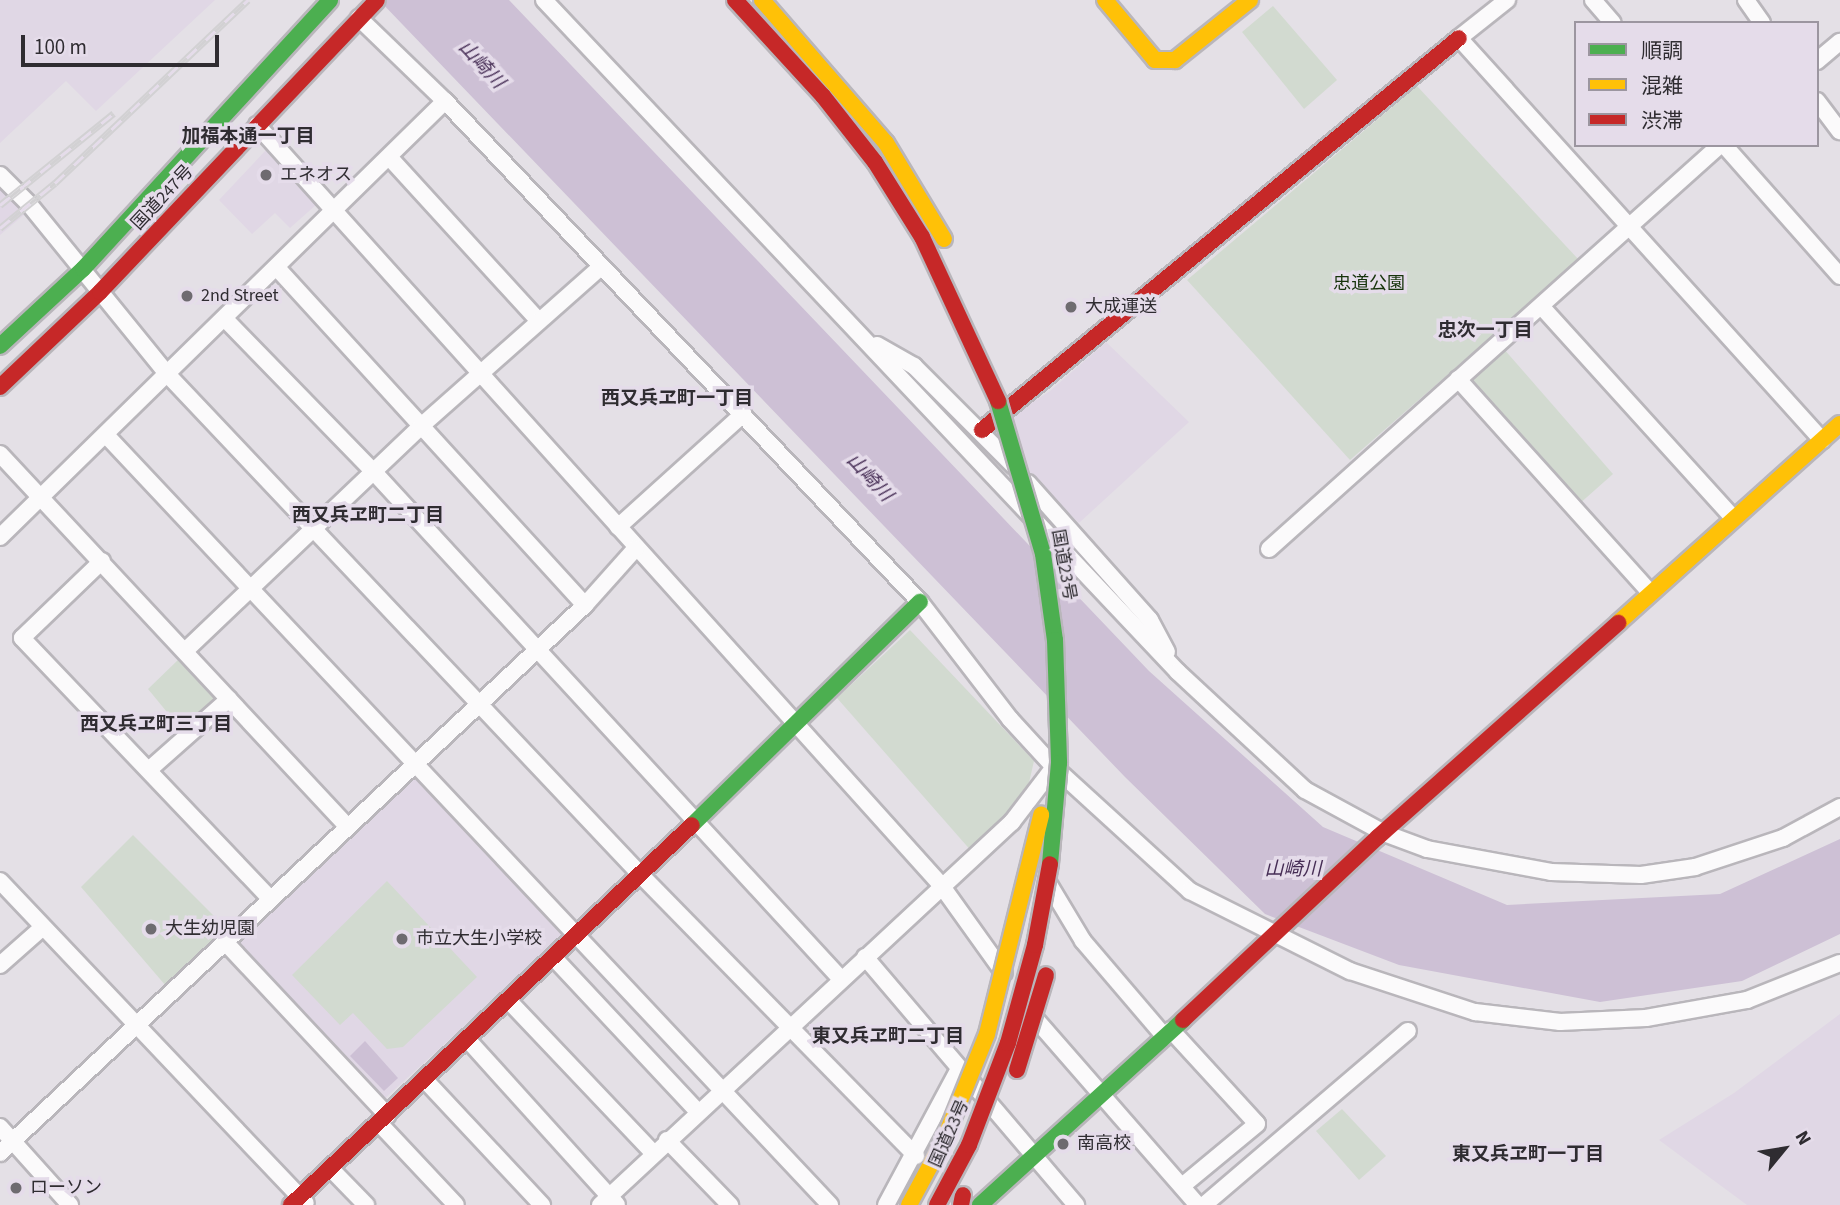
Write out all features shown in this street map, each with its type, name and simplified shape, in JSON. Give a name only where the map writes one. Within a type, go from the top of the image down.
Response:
[{"type":"main road","name":"国道247号","points":[[0,346],[83,269],[330,0]]},
{"type":"main road","name":"国道23号","points":[[735,0],[823,96],[875,162],[949,287],[982,360],[1030,496],[1043,554],[1055,640],[1056,765],[1050,862],[1018,1006],[969,1145],[937,1205]]},
{"type":"main road","points":[[762,0],[886,143],[952,253]]},
{"type":"main road","points":[[1105,0],[1155,60],[1175,60],[1250,0]]},
{"type":"main road","name":"国道247号","points":[[0,387],[100,292],[368,9]]},
{"type":"main road","points":[[982,430],[1459,38]]},
{"type":"main road","points":[[1013,386],[1026,420]]},
{"type":"main road","points":[[980,1205],[1019,1174],[1100,1095],[1381,835],[1840,424]]},
{"type":"main road","name":"国道23号","points":[[1041,471],[1064,573]]},
{"type":"main road","points":[[299,1202],[508,1000],[555,959],[693,820],[920,602]]},
{"type":"main road","points":[[1073,804],[1076,740]]},
{"type":"main road","points":[[909,1205],[944,1140],[987,1034],[1037,829],[1056,765]]},
{"type":"main road","points":[[961,1202],[1033,1030],[1054,945],[1065,884]]},
{"type":"street","points":[[544,0],[1178,672],[1305,790],[1381,835],[1472,861],[1551,872],[1641,875],[1695,867],[1740,854],[1783,838],[1840,807]]},
{"type":"street","points":[[1507,0],[1459,38],[1822,440]]},
{"type":"street","points":[[1593,0],[1611,21]]},
{"type":"street","points":[[1746,0],[1761,21]]},
{"type":"street","points":[[368,9],[445,101],[920,602],[1022,733],[1191,891],[1219,902],[1350,971],[1475,1012],[1560,1022],[1646,1018],[1747,1000],[1840,963]]},
{"type":"street","points":[[1819,59],[1840,42]]},
{"type":"street","points":[[0,537],[169,376],[445,101]]},
{"type":"street","points":[[1819,104],[1840,131]]},
{"type":"street","points":[[257,125],[941,885],[1049,1038],[1198,1205]]},
{"type":"street","points":[[1269,549],[1720,147]]},
{"type":"street","points":[[1724,147],[1840,276]]},
{"type":"street","points":[[390,158],[539,321]]},
{"type":"street","points":[[1,173],[169,376],[318,528],[639,873],[916,1156]]},
{"type":"street","points":[[185,651],[250,587],[318,528],[420,427],[601,267]]},
{"type":"street","points":[[278,269],[585,605]]},
{"type":"street","points":[[1541,306],[1733,518]]},
{"type":"street","points":[[226,320],[373,471],[536,652],[841,979]]},
{"type":"street","points":[[862,337],[914,366],[982,430],[1150,620],[1178,672]]},
{"type":"street","points":[[1458,380],[1651,593]]},
{"type":"street","points":[[618,527],[743,414]]},
{"type":"street","points":[[106,435],[830,1205]]},
{"type":"street","points":[[0,454],[348,827]]},
{"type":"street","points":[[0,1153],[536,652],[585,605],[636,548]]},
{"type":"street","points":[[102,561],[22,638],[151,768],[270,898]]},
{"type":"street","points":[[151,768],[229,699]]},
{"type":"street","points":[[468,1040],[609,1202],[653,1153],[1012,822],[1056,765]]},
{"type":"street","points":[[1012,822],[1083,941],[1168,1034],[1256,1124],[1182,1186]]},
{"type":"street","points":[[0,881],[299,1202]]},
{"type":"street","points":[[0,965],[43,926]]},
{"type":"street","points":[[226,943],[456,1205]]},
{"type":"street","points":[[865,957],[1034,1160],[1076,1205]]},
{"type":"street","points":[[555,959],[698,1112]]},
{"type":"street","points":[[508,1000],[653,1153]]},
{"type":"street","points":[[1205,1205],[1408,1031]]},
{"type":"street","points":[[886,1205],[916,1156],[959,1069]]},
{"type":"street","points":[[426,1081],[542,1205]]},
{"type":"street","points":[[0,1128],[70,1205]]},
{"type":"street","points":[[667,1140],[730,1205]]},
{"type":"street","points":[[332,1170],[366,1205]]},
{"type":"street","points":[[998,1205],[1019,1174]]},
{"type":"shaded area","points":[[0,0],[215,0],[96,111],[66,81],[0,143]]},
{"type":"shaded area","name":"エネオス","points":[[266,150],[317,204],[290,228],[275,213],[252,234],[219,200]]},
{"type":"shaded area","points":[[0,187],[25,214],[0,235]]},
{"type":"shaded area","points":[[1106,342],[1189,422],[1079,523],[991,438],[993,428],[1050,391]]},
{"type":"shaded area","name":"市立大生小学校","points":[[415,777],[564,935],[382,1101],[241,950],[239,943]]},
{"type":"shaded area","points":[[1840,1014],[1840,1205],[1747,1205],[1659,1140],[1734,1093]]},
{"type":"green space","points":[[1273,6],[1337,80],[1304,109],[1242,32]]},
{"type":"green space","name":"忠道公園","points":[[1417,86],[1579,260],[1350,460],[1187,280]]},
{"type":"green space","points":[[1503,348],[1613,474],[1578,505],[1466,381]]},
{"type":"green space","points":[[910,630],[1034,761],[1026,796],[973,853],[837,698]]},
{"type":"green space","points":[[178,660],[220,705],[185,734],[148,689]]},
{"type":"green space","points":[[133,835],[227,929],[166,986],[81,887]]},
{"type":"green space","points":[[387,881],[477,977],[403,1047],[387,1049],[353,1013],[340,1025],[292,975]]},
{"type":"green space","points":[[1342,1109],[1386,1156],[1359,1180],[1316,1131]]},
{"type":"water","name":"山崎川","points":[[379,0],[509,0],[1149,671],[1323,827],[1507,905],[1720,894],[1840,839],[1840,934],[1742,981],[1600,1002],[1399,965],[1265,914],[1125,777]]},
{"type":"water","points":[[365,1041],[398,1078],[384,1091],[350,1056]]},
{"type":"railway","points":[[0,228],[55,183],[248,0]]},
{"type":"railway","points":[[0,205],[114,113]]},
{"type":"traffic: fast","points":[[0,346],[83,269],[330,0]]},
{"type":"traffic: fast","points":[[998,401],[1043,554],[1055,640],[1059,763],[1050,864]]},
{"type":"traffic: fast","points":[[692,825],[920,602]]},
{"type":"traffic: fast","points":[[980,1205],[1183,1020]]},
{"type":"traffic: slow","points":[[762,0],[886,143],[944,239]]},
{"type":"traffic: slow","points":[[1105,0],[1155,60],[1175,60],[1250,0]]},
{"type":"traffic: slow","points":[[1618,623],[1840,424]]},
{"type":"traffic: slow","points":[[944,1140],[987,1034],[1041,815]]},
{"type":"traffic: slow","points":[[909,1205],[944,1140]]},
{"type":"traffic: jam","points":[[0,387],[100,292],[377,0]]},
{"type":"traffic: jam","points":[[735,0],[823,96],[875,162],[922,237],[998,401]]},
{"type":"traffic: jam","points":[[982,430],[1459,38]]},
{"type":"traffic: jam","points":[[1183,1020],[1378,837],[1618,623]]},
{"type":"traffic: jam","points":[[291,1205],[692,825]]},
{"type":"traffic: jam","points":[[937,1205],[969,1145],[1008,1043],[1035,945],[1050,864]]},
{"type":"traffic: jam","points":[[1017,1070],[1046,975]]},
{"type":"traffic: jam","points":[[961,1205],[963,1195]]},
{"type":"place","name":"エネオス","points":[[266,175]]},
{"type":"place","name":"2nd Street","points":[[187,296]]},
{"type":"place","name":"大成運送","points":[[1071,307]]},
{"type":"place","name":"大生幼児園","points":[[151,929]]},
{"type":"place","name":"市立大生小学校","points":[[402,939]]},
{"type":"place","name":"南高校","points":[[1063,1144]]},
{"type":"place","name":"ローソン","points":[[16,1188]]},
{"type":"district","name":"加福本通一丁目","points":[[248,137]]},
{"type":"district","name":"忠次一丁目","points":[[1485,331]]},
{"type":"district","name":"西又兵ヱ町一丁目","points":[[677,399]]},
{"type":"district","name":"西又兵ヱ町二丁目","points":[[368,516]]},
{"type":"district","name":"西又兵ヱ町三丁目","points":[[156,725]]},
{"type":"district","name":"東又兵ヱ町二丁目","points":[[888,1037]]},
{"type":"district","name":"東又兵ヱ町一丁目","points":[[1528,1155]]}]
